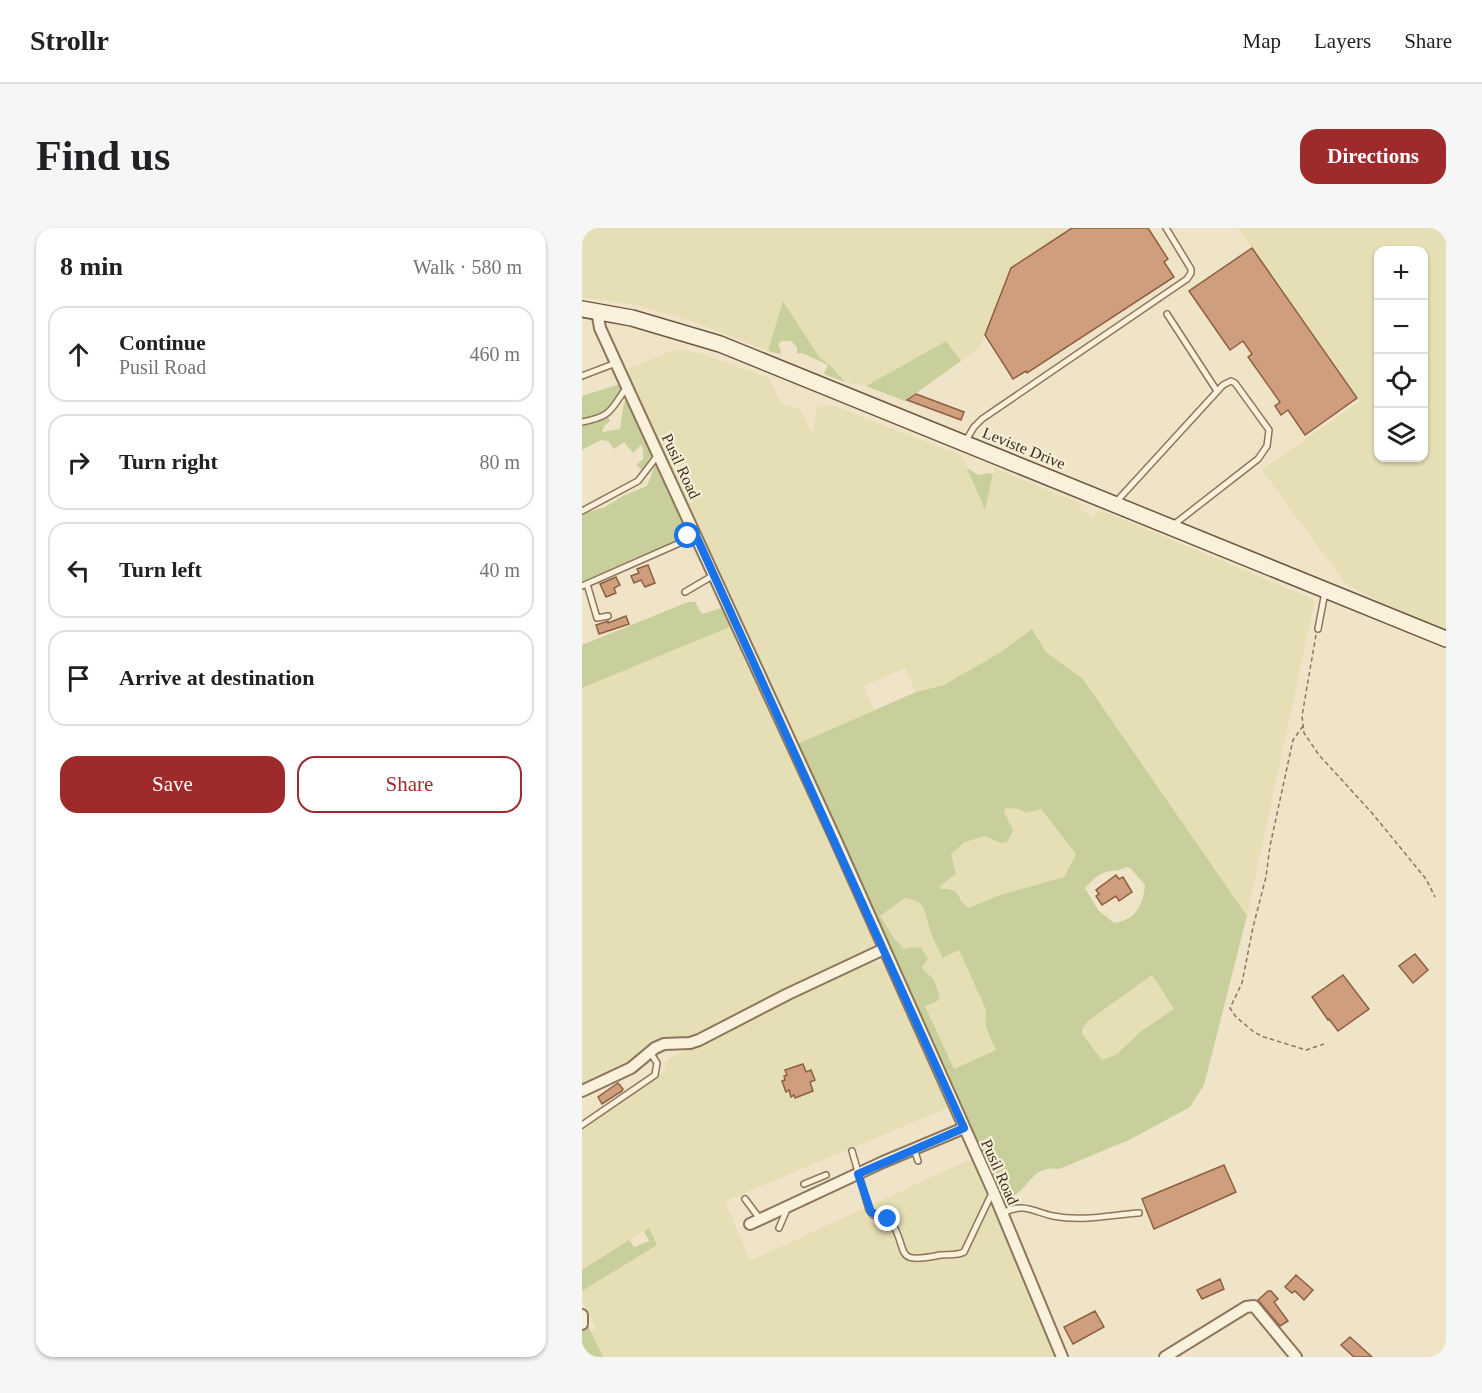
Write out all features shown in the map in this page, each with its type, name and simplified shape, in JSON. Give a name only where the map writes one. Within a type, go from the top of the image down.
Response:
[{"type":"main road","name":"Leviste Drive","points":[[589,310],[674,329],[720,344],[1446,639]]},
{"type":"street","name":"Pusil Road","points":[[589,310],[600,328],[659,453],[884,949],[993,1191],[1062,1357]]},
{"type":"street","points":[[582,1091],[631,1068],[650,1052],[669,1042],[690,1043],[699,1040],[788,994],[884,949]]},
{"type":"street","points":[[755,1222],[858,1174],[897,1152],[914,1149],[964,1128]]},
{"type":"street","points":[[1165,1357],[1246,1307],[1254,1306],[1296,1357]]},
{"type":"street","points":[[582,1315],[582,1324]]},
{"type":"lane","points":[[964,444],[974,427],[982,419],[1187,279],[1191,268],[1166,228]]},
{"type":"lane","points":[[1167,314],[1217,391]]},
{"type":"lane","points":[[582,376],[616,363]]},
{"type":"lane","points":[[1115,504],[1217,391],[1226,382],[1235,382],[1266,424],[1269,430],[1269,440],[1258,459],[1171,527]]},
{"type":"lane","points":[[582,422],[603,416],[612,410],[627,387]]},
{"type":"lane","points":[[582,511],[638,481],[659,453]]},
{"type":"lane","points":[[608,616],[597,618],[584,585],[682,542],[688,538],[693,529]]},
{"type":"lane","points":[[685,592],[714,575]]},
{"type":"lane","points":[[1318,628],[1325,590]]},
{"type":"lane","points":[[582,1125],[653,1077],[657,1071],[657,1065],[650,1052]]},
{"type":"lane","points":[[914,1149],[918,1161]]},
{"type":"lane","points":[[852,1151],[869,1210],[873,1215],[891,1221],[902,1252],[914,1259],[962,1254],[993,1191]]},
{"type":"lane","points":[[804,1184],[826,1175]]},
{"type":"lane","points":[[815,1180],[823,1191]]},
{"type":"lane","points":[[745,1199],[755,1222]]},
{"type":"lane","points":[[778,1228],[787,1207]]},
{"type":"lane","points":[[1002,1213],[1009,1209],[1026,1208],[1053,1216],[1090,1219],[1139,1213]]},
{"type":"path","points":[[1318,628],[1302,716],[1302,726],[1307,738],[1426,879],[1435,897]]},
{"type":"path","points":[[1302,726],[1293,740],[1242,983],[1230,1008],[1236,1017],[1264,1037],[1306,1050],[1324,1044]]},
{"type":"shaded area","points":[[582,228],[1071,228],[1011,267],[979,349],[961,361],[945,341],[866,386],[845,382],[831,366],[819,357],[783,302],[768,351],[697,323],[642,306],[582,297]]},
{"type":"shaded area","points":[[1238,228],[1446,228],[1446,629],[1381,602],[1345,583],[1262,470],[1360,401]]},
{"type":"shaded area","points":[[681,350],[700,353],[769,378],[784,405],[799,408],[813,435],[816,410],[827,406],[837,407],[962,456],[985,509],[995,468],[1081,504],[1079,509],[1093,517],[1100,510],[1315,600],[1247,916],[1083,679],[1046,652],[1032,629],[999,653],[944,685],[916,692],[905,668],[864,686],[874,710],[795,745],[625,370],[669,352]]},
{"type":"shaded area","points":[[732,626],[874,939],[873,947],[690,1039],[674,1038],[660,1041],[628,1066],[582,1089],[582,688]]},
{"type":"shaded area","points":[[1005,808],[1019,809],[1026,813],[1041,809],[1076,854],[1064,877],[997,896],[969,908],[964,904],[958,892],[953,889],[941,889],[940,886],[951,878],[951,854],[965,842],[985,836],[1000,843],[1011,824],[1003,812]]},
{"type":"shaded area","points":[[905,898],[915,899],[924,906],[927,922],[944,958],[959,950],[986,1011],[985,1019],[996,1050],[954,1069],[925,1005],[936,1002],[934,980],[922,968],[928,958],[920,948],[904,949],[880,916]]},
{"type":"shaded area","points":[[882,963],[885,967],[950,1107],[725,1201],[750,1261],[973,1158],[1058,1357],[603,1357],[592,1331],[596,1328],[582,1301],[582,1291],[657,1245],[648,1228],[582,1270],[582,1127],[660,1075],[666,1070],[665,1063],[668,1059],[784,1000],[861,965]]},
{"type":"shaded area","points":[[1152,975],[1174,1009],[1140,1032],[1117,1054],[1102,1060],[1083,1035],[1082,1029],[1088,1021]]},
{"type":"green space","points":[[783,301],[819,357],[831,366],[845,382],[824,374],[828,365],[802,353],[797,354],[797,347],[791,341],[781,341],[778,345],[781,350],[780,354],[768,351]]},
{"type":"green space","points":[[946,341],[961,361],[905,401],[866,386]]},
{"type":"green space","points":[[620,384],[620,392],[607,414],[610,421],[604,426],[602,432],[620,429],[624,402],[627,399],[651,448],[652,456],[642,470],[636,465],[643,459],[641,445],[633,453],[624,442],[614,449],[608,441],[601,440],[582,450],[582,396]]},
{"type":"green space","points":[[658,464],[687,525],[686,537],[582,584],[582,514],[605,507],[647,486],[655,465]]},
{"type":"green space","points":[[967,468],[978,475],[993,474],[985,510]]},
{"type":"green space","points":[[688,602],[695,602],[703,614],[724,607],[732,626],[582,688],[582,645]]},
{"type":"green space","points":[[1032,629],[1046,652],[1083,679],[1247,916],[1204,1085],[1190,1107],[1129,1140],[1059,1169],[1041,1171],[1016,1195],[1009,1198],[989,1169],[795,745],[916,692],[944,685],[999,653]],"holes":[[[1005,808],[1019,809],[1026,813],[1041,809],[1076,854],[1064,877],[997,896],[969,908],[956,892],[941,889],[940,886],[956,874],[951,854],[965,842],[985,836],[1000,843],[1007,842],[1013,830],[1004,812]],[[1130,868],[1145,885],[1140,905],[1133,915],[1114,923],[1098,910],[1085,888],[1103,873]],[[905,898],[920,903],[943,958],[959,950],[986,1010],[986,1026],[996,1050],[954,1069],[925,1006],[940,998],[934,980],[922,968],[928,958],[921,948],[904,949],[880,916]],[[1152,975],[1174,1009],[1140,1032],[1117,1054],[1102,1060],[1083,1035],[1082,1029],[1088,1021]]]},
{"type":"green space","points":[[649,1228],[657,1245],[582,1291],[582,1270],[629,1240],[634,1247],[649,1241],[644,1231]]},
{"type":"green space","points":[[587,1323],[603,1357],[582,1357],[582,1329]]},
{"type":"building","points":[[1072,228],[1148,228],[1168,259],[1164,262],[1174,277],[1027,373],[1026,371],[1013,379],[985,335],[1011,268]]},
{"type":"building","points":[[1252,248],[1357,398],[1305,435],[1288,410],[1281,415],[1275,406],[1280,402],[1248,357],[1252,354],[1243,341],[1230,350],[1189,291]]},
{"type":"building","points":[[916,394],[964,412],[961,420],[907,400]]},
{"type":"building","points":[[648,565],[655,583],[645,587],[641,580],[634,583],[631,576],[639,573],[637,569]]},
{"type":"building","points":[[616,577],[620,585],[614,588],[616,593],[606,597],[600,584]]},
{"type":"building","points":[[626,616],[629,624],[599,634],[596,625]]},
{"type":"building","points":[[1116,875],[1119,879],[1123,877],[1132,892],[1119,901],[1116,896],[1102,905],[1096,896],[1099,894],[1096,890]]},
{"type":"building","points":[[1415,954],[1428,970],[1413,983],[1399,966]]},
{"type":"building","points":[[1343,975],[1369,1009],[1338,1031],[1312,997]]},
{"type":"building","points":[[803,1064],[806,1072],[811,1070],[815,1080],[810,1082],[813,1091],[795,1098],[794,1095],[791,1097],[789,1090],[786,1092],[782,1081],[787,1075],[785,1070]]},
{"type":"building","points":[[618,1083],[622,1091],[602,1104],[598,1097]]},
{"type":"building","points":[[1224,1165],[1236,1192],[1154,1229],[1142,1199]]},
{"type":"building","points":[[1296,1275],[1313,1290],[1304,1300],[1295,1291],[1292,1293],[1285,1287]]},
{"type":"building","points":[[1220,1279],[1224,1289],[1202,1299],[1197,1290]]},
{"type":"building","points":[[1271,1291],[1278,1299],[1274,1302],[1288,1321],[1280,1326],[1258,1300]]},
{"type":"building","points":[[1095,1311],[1104,1327],[1073,1344],[1064,1327]]},
{"type":"building","points":[[1350,1337],[1372,1357],[1354,1357],[1341,1345]]},
{"type":"route","points":[[688,536],[693,529],[834,836],[964,1128],[858,1174],[867,1206],[873,1215],[888,1219]]}]
